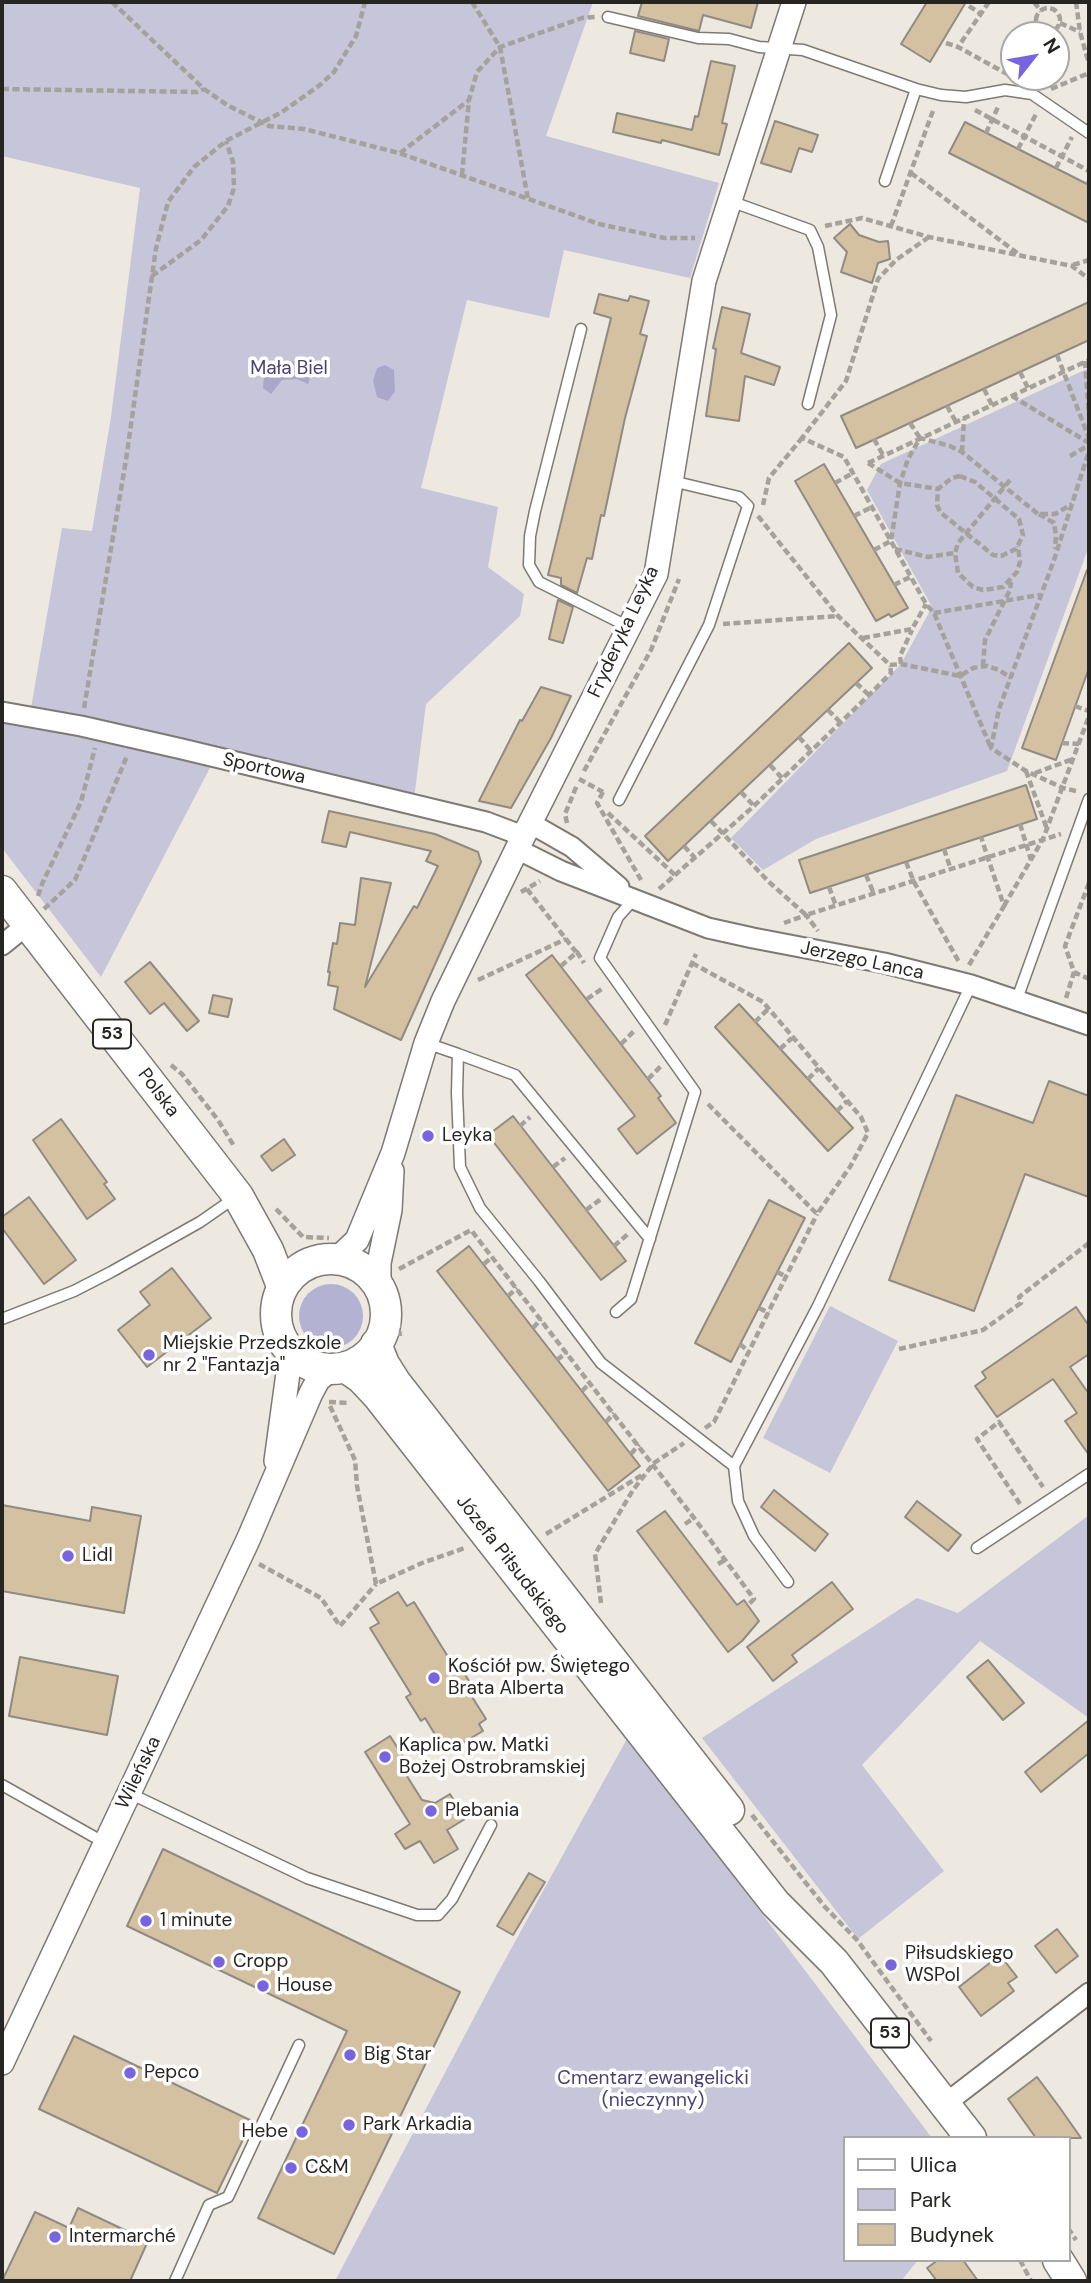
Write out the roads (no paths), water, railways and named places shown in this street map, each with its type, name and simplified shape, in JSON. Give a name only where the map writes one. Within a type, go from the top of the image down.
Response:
[{"type":"main road","name":"Polska","points":[[2,891],[35,913],[237,1196],[268,1250],[282,1286]]},
{"type":"main road","name":"Polska","points":[[237,1196],[324,1261]]},
{"type":"main road","name":"53","points":[[324,1261],[361,1268],[389,1282]]},
{"type":"main road","points":[[286,1347],[279,1334],[276,1319],[277,1301],[282,1286],[300,1267],[324,1261]]},
{"type":"main road","points":[[338,1368],[388,1342],[382,1331],[389,1282]]},
{"type":"main road","name":"Józefa Piłsudskiego","points":[[388,1342],[384,1364],[396,1383],[793,1892],[834,1962]]},
{"type":"main road","name":"53","points":[[286,1347],[306,1363],[338,1368]]},
{"type":"main road","name":"Józefa Piłsudskiego","points":[[338,1368],[361,1378],[394,1416],[775,1903],[834,1962],[969,2136]]},
{"type":"main road","points":[[1059,2262],[1071,2281]]},
{"type":"street","name":"Fryderyka Leyka","points":[[324,1261],[357,1240],[393,1153],[426,1043],[443,1001],[656,574],[704,281],[707,240],[729,201],[793,2]]},
{"type":"street","name":"Sportowa","points":[[2,712],[81,726],[486,822],[523,836]]},
{"type":"street","name":"Jerzego Lanca","points":[[523,836],[561,871],[640,894]]},
{"type":"street","name":"Jerzego Lanca","points":[[523,836],[572,848],[640,894],[708,928],[884,963],[971,985],[1089,1025]]},
{"type":"street","points":[[2,945],[35,913]]},
{"type":"street","name":"Fryderyka Leyka","points":[[389,1282],[379,1263],[390,1210],[393,1153]]},
{"type":"street","name":"Wileńska","points":[[274,1482],[289,1366],[286,1347]]},
{"type":"street","name":"Wileńska","points":[[2,2063],[171,1706],[274,1482],[311,1393],[318,1380],[338,1368]]},
{"type":"street","points":[[945,2104],[1089,1993]]},
{"type":"lane","points":[[608,17],[698,38],[729,39],[759,47],[803,50],[941,95],[966,97],[1005,90],[1032,94],[1042,97],[1089,133]]},
{"type":"lane","points":[[886,181],[916,89]]},
{"type":"lane","points":[[729,201],[810,230],[818,247],[831,315],[808,404]]},
{"type":"lane","points":[[581,329],[535,511],[528,565],[539,582],[629,627]]},
{"type":"lane","points":[[619,800],[709,625],[748,506],[739,497],[672,481]]},
{"type":"lane","points":[[1017,999],[1089,797]]},
{"type":"lane","points":[[616,1312],[631,1299],[695,1092],[600,957],[618,917],[640,894]]},
{"type":"lane","points":[[788,1581],[754,1536],[738,1501],[734,1466],[818,1306],[971,985]]},
{"type":"lane","points":[[426,1043],[515,1074],[650,1238]]},
{"type":"lane","points":[[458,1054],[460,1167],[480,1208],[600,1363],[734,1466]]},
{"type":"lane","points":[[2,1319],[74,1291],[111,1272],[200,1222],[237,1196]]},
{"type":"lane","points":[[977,1548],[1089,1474]]},
{"type":"lane","points":[[2,1784],[105,1843]]},
{"type":"lane","points":[[128,1793],[307,1878],[417,1915],[438,1915],[452,1899],[491,1825]]},
{"type":"lane","points":[[175,2281],[209,2205],[228,2197],[299,2045]]},
{"type":"place","name":"Leyka","points":[[428,1136]]},
{"type":"place","name":"Miejskie Przedszkole nr 2 \"Fantazja\"","points":[[149,1355]]},
{"type":"place","name":"Lidl","points":[[68,1556]]},
{"type":"place","name":"Kościół pw. Świętego Brata Alberta","points":[[434,1678]]},
{"type":"place","name":"Kaplica pw. Matki Bożej Ostrobramskiej","points":[[385,1757]]},
{"type":"place","name":"Plebania","points":[[431,1811]]},
{"type":"place","name":"1 minute","points":[[146,1921]]},
{"type":"place","name":"Cropp","points":[[219,1962]]},
{"type":"place","name":"Piłsudskiego WSPol","points":[[891,1965]]},
{"type":"place","name":"House","points":[[263,1986]]},
{"type":"place","name":"Big Star","points":[[350,2055]]},
{"type":"place","name":"Pepco","points":[[130,2073]]},
{"type":"place","name":"Park Arkadia","points":[[349,2125]]},
{"type":"place","name":"Hebe","points":[[302,2132]]},
{"type":"place","name":"C&M","points":[[291,2168]]},
{"type":"place","name":"Intermarché","points":[[55,2237]]},
{"type":"park label","name":"Mała Biel","points":[[289,369]]},
{"type":"park label","name":"Cmentarz ewangelicki (nieczynny)","points":[[653,2090]]}]
